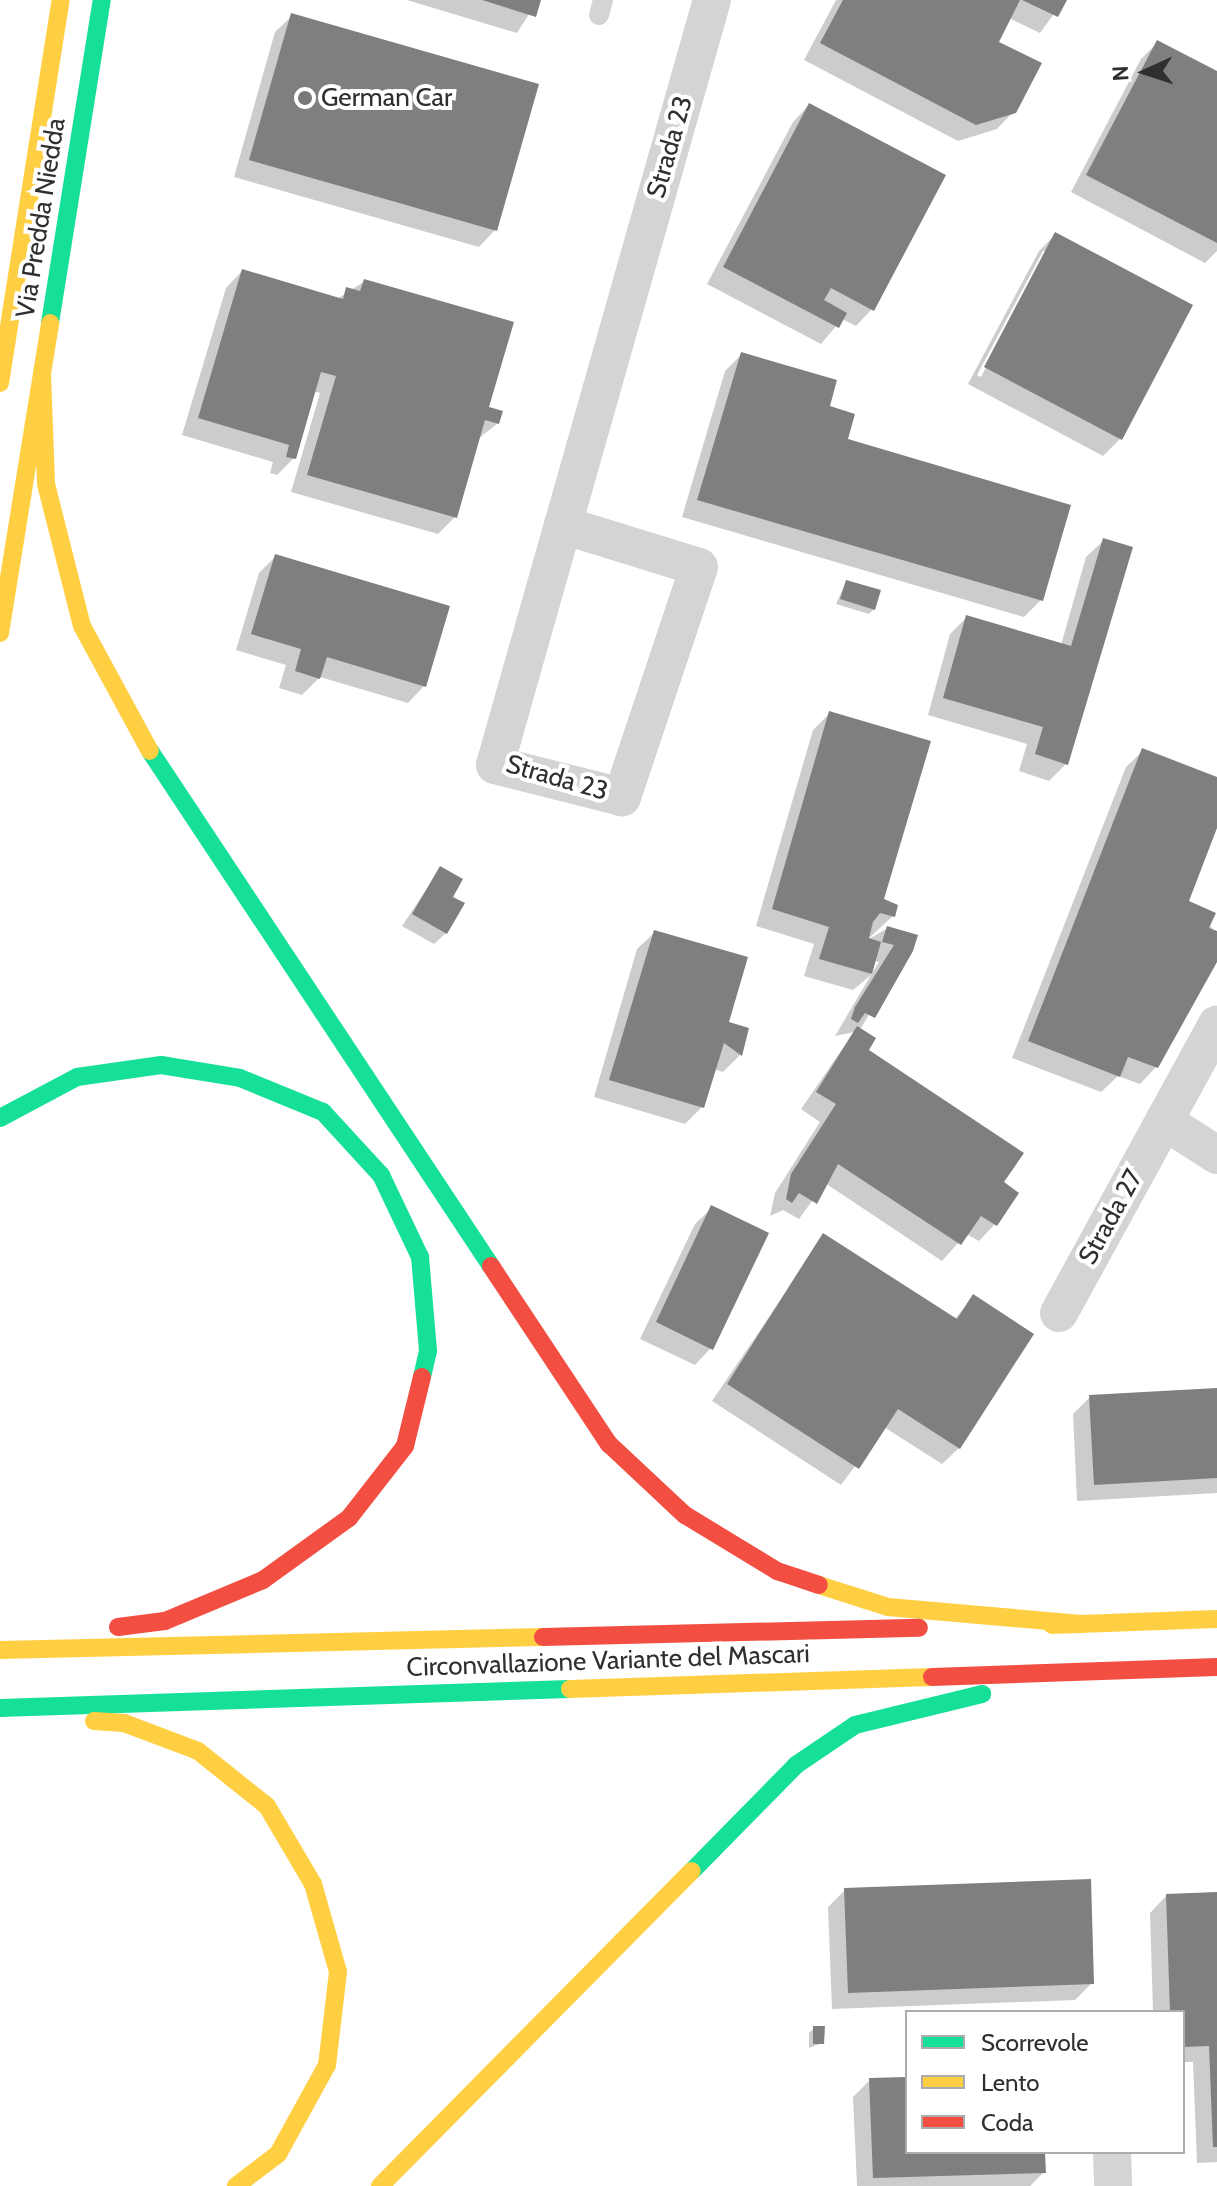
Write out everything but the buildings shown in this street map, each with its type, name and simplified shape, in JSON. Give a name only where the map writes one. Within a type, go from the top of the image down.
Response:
[{"type":"main road","name":"Via Predda Niedda","points":[[0,633],[102,0]]},
{"type":"main road","name":"Via Predda Niedda","points":[[0,383],[55,1]]},
{"type":"main road","points":[[42,374],[46,484],[82,626],[149,748],[609,1444],[685,1515],[777,1571],[888,1607],[1081,1624]]},
{"type":"main road","points":[[0,1118],[77,1077],[161,1065],[240,1078],[323,1112],[381,1175],[420,1257],[428,1351],[405,1446],[349,1518],[263,1580],[165,1621],[0,1642]]},
{"type":"main road","name":"Circonvallazione Variante del Mascari","points":[[0,1650],[1217,1619]]},
{"type":"main road","name":"Circonvallazione Variante del Mascari","points":[[0,1708],[1217,1667]]},
{"type":"main road","points":[[380,2186],[796,1765],[855,1725],[961,1697],[1174,1668]]},
{"type":"main road","points":[[0,1715],[124,1723],[198,1751],[267,1806],[313,1884],[338,1972],[327,2065],[278,2154],[236,2186]]},
{"type":"street","name":"Strada 23","points":[[563,525],[699,567],[622,797],[495,765],[563,525],[712,0]]},
{"type":"street","name":"Strada 27","points":[[1059,1313],[1217,1024]]},
{"type":"street","points":[[1164,1121],[1217,1155]]},
{"type":"street","points":[[1112,2154],[1113,2186]]},
{"type":"traffic: fast","points":[[50,323],[102,0]]},
{"type":"traffic: fast","points":[[150,751],[491,1266]]},
{"type":"traffic: fast","points":[[0,1118],[77,1077],[161,1065],[240,1078],[323,1112],[381,1175],[420,1257],[428,1351],[422,1377]]},
{"type":"traffic: fast","points":[[0,1708],[570,1689]]},
{"type":"traffic: fast","points":[[692,1871],[796,1765],[855,1725],[982,1694]]},
{"type":"traffic: slow","points":[[0,383],[61,0]]},
{"type":"traffic: slow","points":[[0,633],[50,323]]},
{"type":"traffic: slow","points":[[42,374],[46,484],[82,626],[150,751]]},
{"type":"traffic: slow","points":[[819,1585],[888,1607],[1081,1624]]},
{"type":"traffic: slow","points":[[1052,1625],[1217,1619]]},
{"type":"traffic: slow","points":[[0,1650],[543,1637]]},
{"type":"traffic: slow","points":[[570,1689],[932,1677]]},
{"type":"traffic: slow","points":[[94,1721],[124,1723],[198,1751],[267,1806],[313,1884],[338,1972],[327,2065],[278,2154],[236,2186]]},
{"type":"traffic: slow","points":[[380,2186],[692,1871]]},
{"type":"traffic: jam","points":[[491,1266],[609,1444],[685,1515],[777,1571],[819,1585]]},
{"type":"traffic: jam","points":[[118,1627],[165,1621],[263,1580],[349,1518],[405,1446],[422,1377]]},
{"type":"traffic: jam","points":[[543,1637],[919,1628]]},
{"type":"traffic: jam","points":[[932,1677],[1217,1667]]},
{"type":"place","name":"German Car","points":[[305,98]]}]
